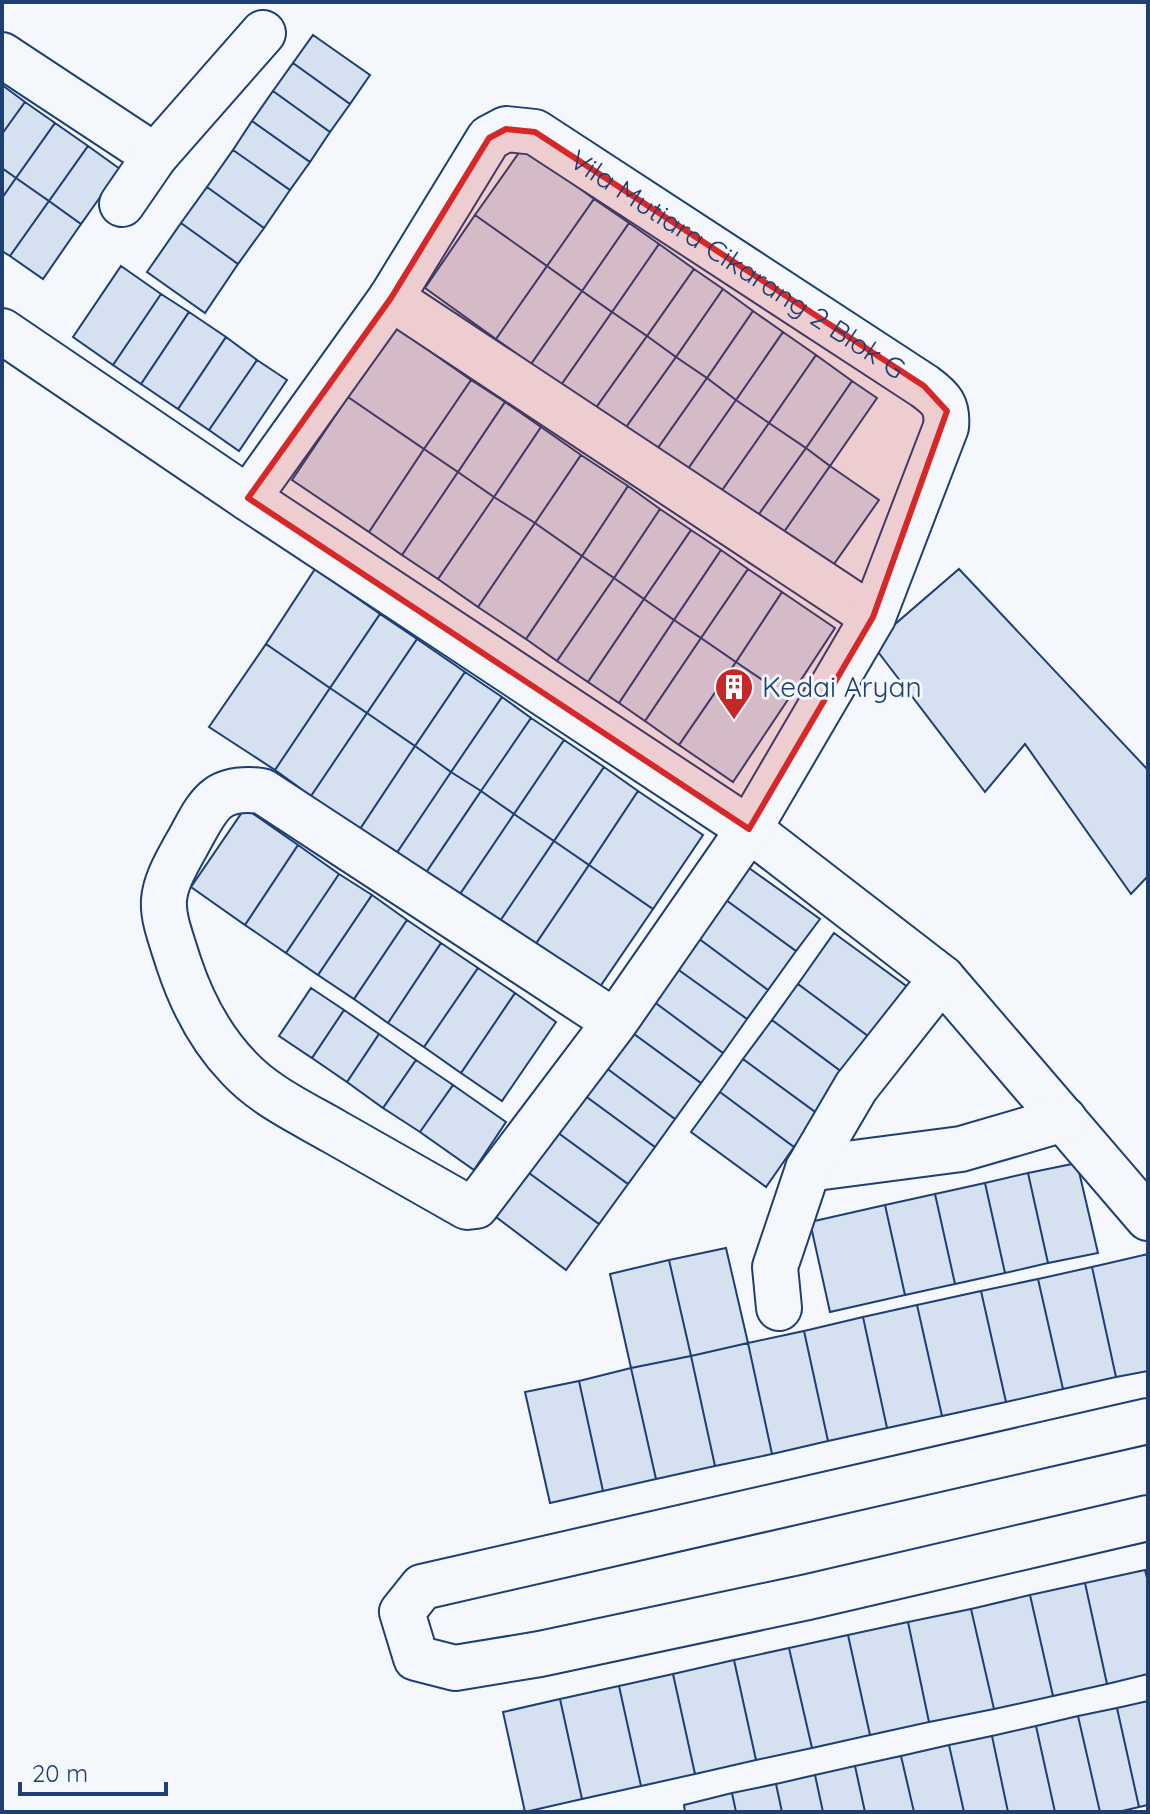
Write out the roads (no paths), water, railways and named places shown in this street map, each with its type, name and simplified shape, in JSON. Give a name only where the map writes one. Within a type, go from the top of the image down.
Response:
[{"type":"street","points":[[122,204],[155,156],[263,33]]},
{"type":"street","points":[[2,55],[155,156]]},
{"type":"street","name":"Vila Mutiara Cikarang 2 Blok G","points":[[248,498],[391,298],[489,138],[506,129],[535,132],[940,398],[947,411],[946,427],[873,617],[749,829],[615,1022],[476,1206],[467,1207],[272,1096],[239,1069],[201,1019],[183,975],[162,909],[165,886],[209,806],[222,793],[240,788],[262,791],[615,1022]]},
{"type":"street","points":[[391,298],[873,617]]},
{"type":"street","points":[[2,331],[248,498],[749,829],[942,978],[1148,1218]]},
{"type":"street","points":[[779,1308],[775,1267],[808,1169],[856,1087],[942,978]]},
{"type":"street","points":[[808,1169],[961,1149],[1064,1119]]},
{"type":"street","points":[[1148,1421],[422,1587],[402,1612],[416,1658],[455,1668],[540,1654],[808,1597],[1148,1518]]},
{"type":"place","name":"Kedai Aryan","points":[[734,721]]}]
